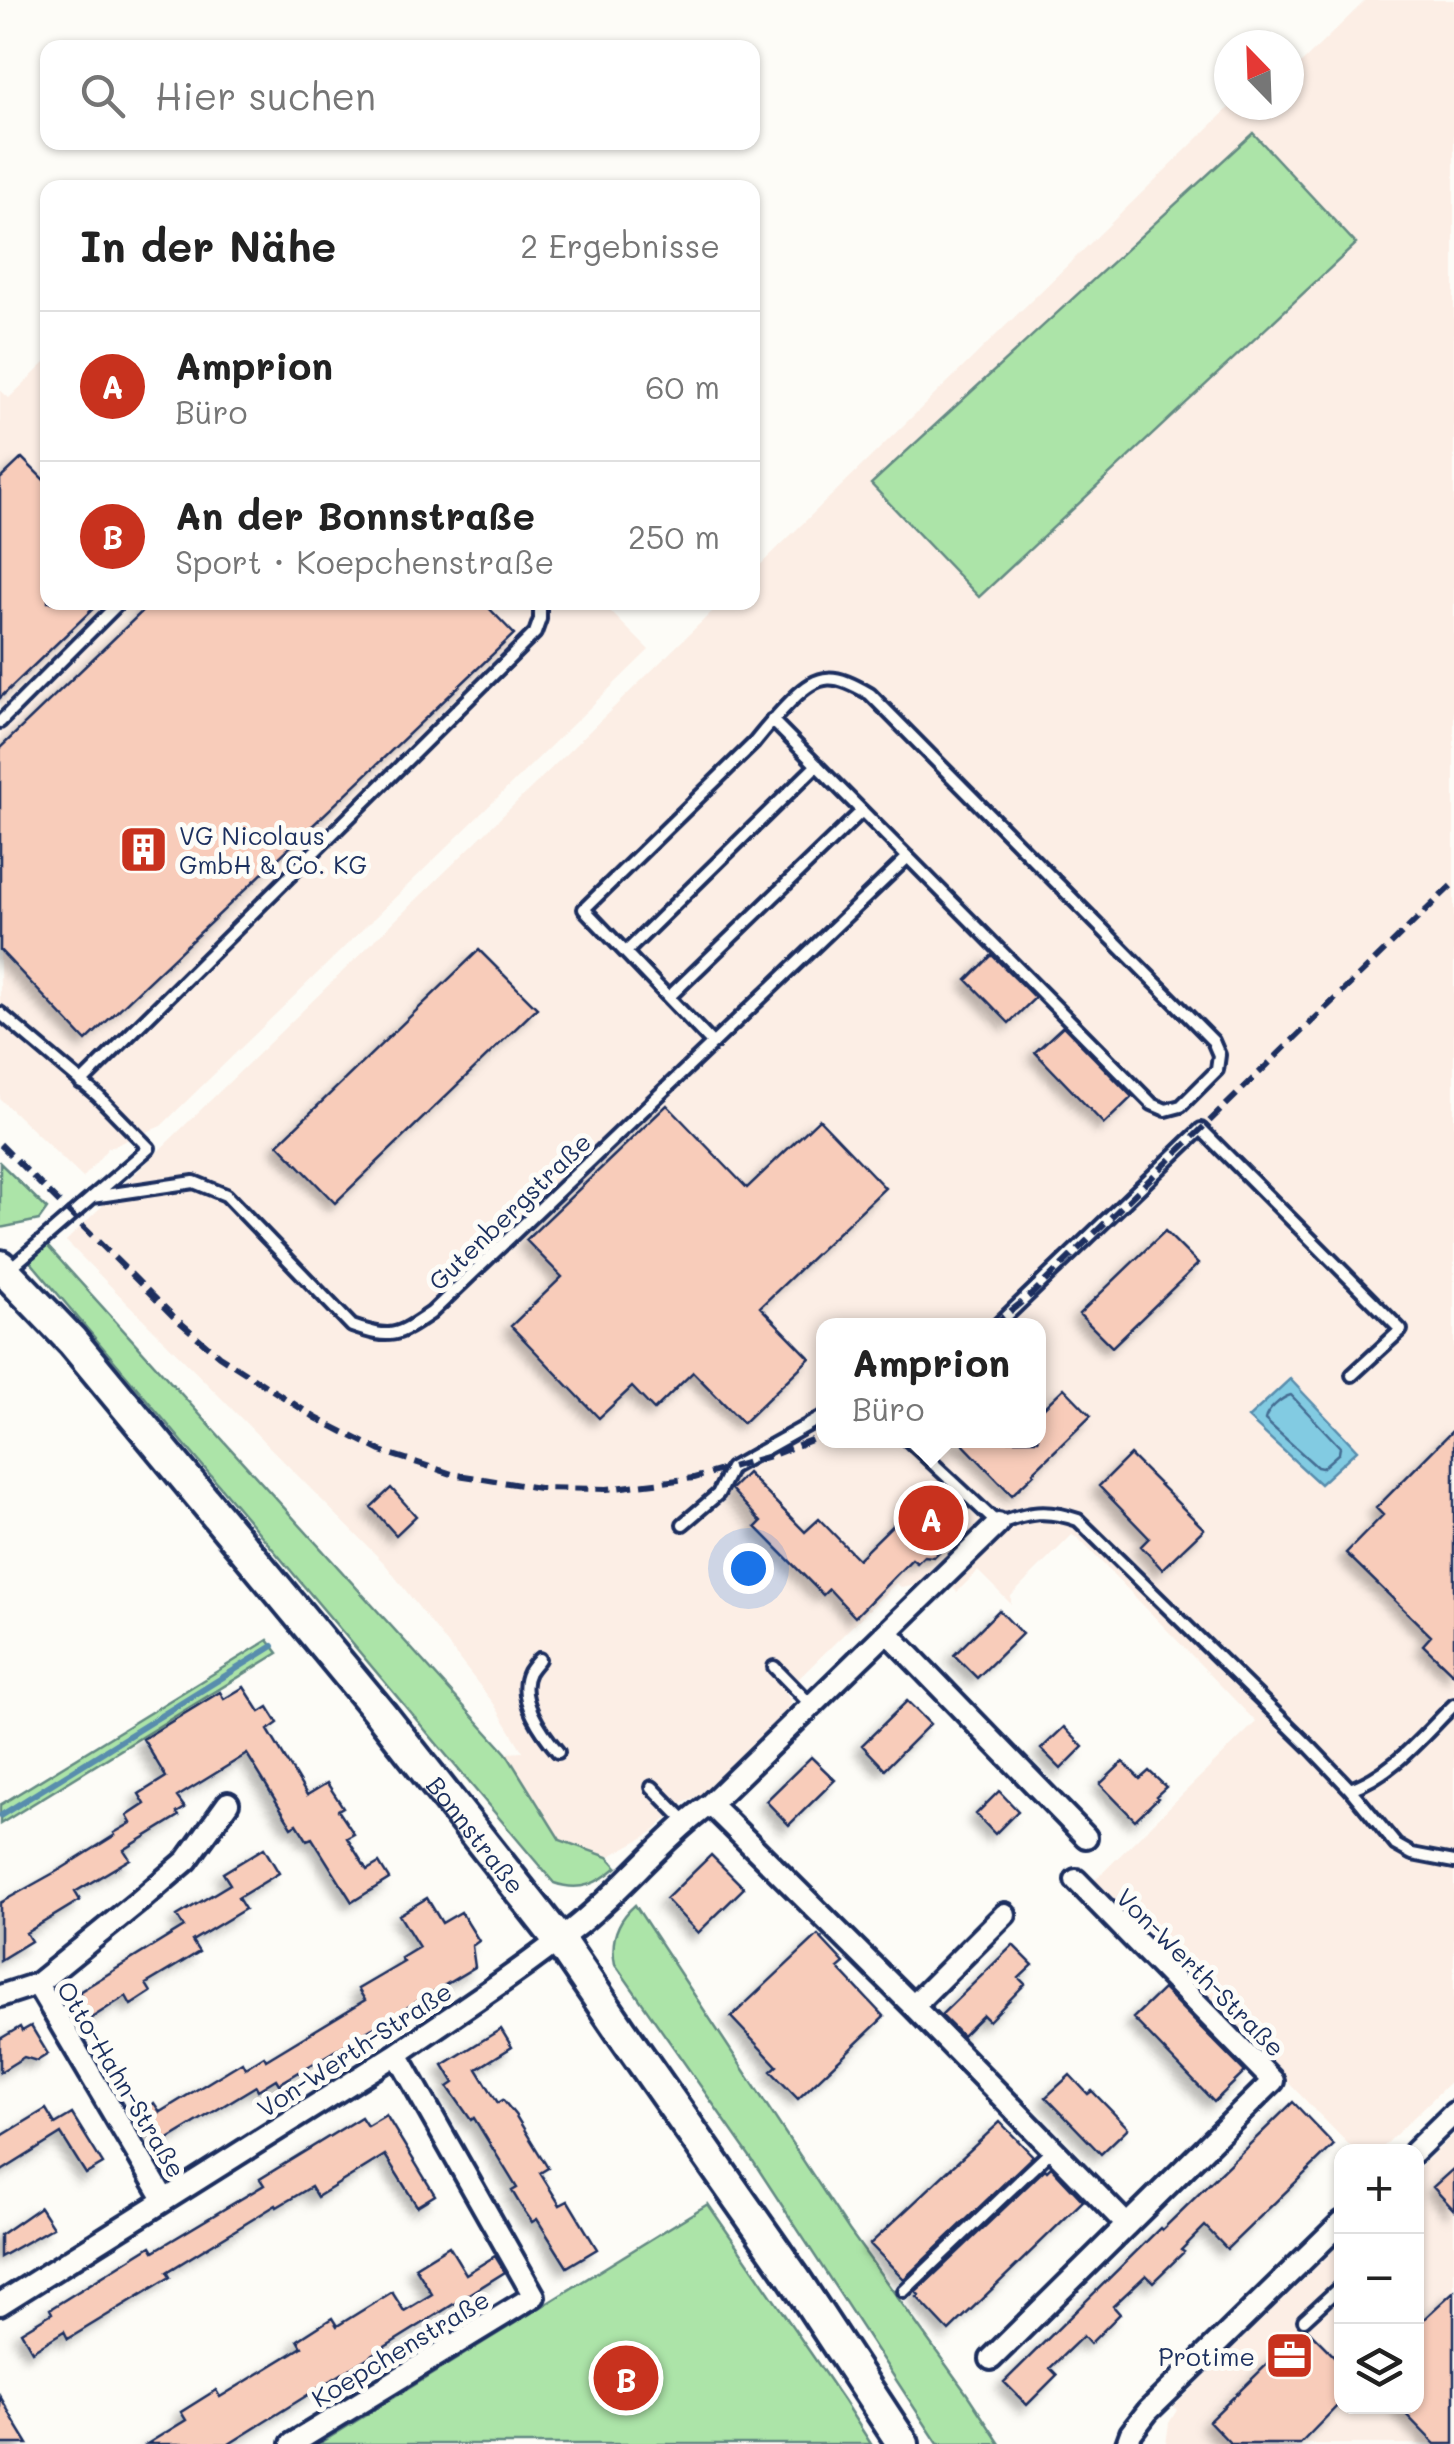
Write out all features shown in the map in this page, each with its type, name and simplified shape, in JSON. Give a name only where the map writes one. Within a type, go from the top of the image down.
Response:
[{"type":"main road","name":"Bonnstraße","points":[[3,1269],[72,1342],[382,1714],[559,1940],[794,2278],[903,2444]]},
{"type":"street","name":"Von-Werth-Straße","points":[[0,2304],[397,2054],[576,1928],[686,1822],[710,1804],[998,1524]]},
{"type":"street","points":[[886,1632],[1086,1837]]},
{"type":"street","name":"Otto-Hahn-Straße","points":[[0,1996],[37,1984],[186,1860],[228,1803]]},
{"type":"street","points":[[710,1804],[1128,2225]]},
{"type":"street","name":"Von-Werth-Straße","points":[[992,2359],[1273,2081],[1076,1880]]},
{"type":"street","points":[[913,2006],[1004,1914]]},
{"type":"street","name":"Otto-Hahn-Straße","points":[[37,1984],[164,2199]]},
{"type":"street","name":"Koepchenstraße","points":[[292,2444],[534,2296],[397,2054]]},
{"type":"street","points":[[1422,2144],[1454,2112]]},
{"type":"street","points":[[1127,2444],[1131,2432],[1148,2411],[1334,2230]]},
{"type":"lane","points":[[0,722],[112,610]]},
{"type":"lane","points":[[81,1083],[534,633],[540,610]]},
{"type":"lane","points":[[713,1044],[584,908],[754,743],[772,720],[808,684],[826,678],[849,682],[870,694],[1213,1042],[1219,1055],[1218,1070],[1181,1106],[1166,1110],[1152,1104],[772,720]]},
{"type":"lane","points":[[626,952],[817,765]]},
{"type":"lane","points":[[669,997],[862,810]]},
{"type":"lane","name":"Gutenbergstraße","points":[[92,1198],[194,1182],[210,1187],[226,1196],[352,1326],[376,1334],[402,1333],[431,1312],[908,858]]},
{"type":"lane","points":[[0,1013],[98,1096],[149,1148],[3,1269]]},
{"type":"lane","points":[[1004,1318],[1202,1129],[1401,1330],[1352,1376]]},
{"type":"lane","points":[[683,1524],[718,1494],[731,1468],[816,1420]]},
{"type":"lane","points":[[917,1448],[998,1524],[1025,1514],[1062,1514],[1078,1520],[1350,1789],[1396,1845],[1412,1854],[1454,1862]]},
{"type":"lane","points":[[539,1659],[528,1674],[526,1688],[542,1733],[558,1752]]},
{"type":"lane","points":[[774,1667],[812,1706]]},
{"type":"lane","points":[[1350,1789],[1384,1773],[1454,1706]]},
{"type":"lane","points":[[652,1787],[686,1822]]},
{"type":"lane","points":[[904,2292],[1053,2149]]},
{"type":"lane","points":[[1304,2320],[1334,2292]]},
{"type":"shaded area","points":[[1366,0],[1454,0],[1454,2078],[1386,2144],[1348,2144],[1093,1882],[1256,1722],[1079,1539],[1072,1535],[1011,1596],[1011,1604],[978,1571],[957,1592],[934,1568],[916,1585],[902,1588],[896,1583],[785,1692],[790,1707],[699,1796],[685,1801],[652,1833],[608,1857],[560,1840],[506,1753],[523,1752],[494,1704],[385,1564],[66,1241],[714,610],[760,610],[760,565],[1217,120],[1304,120],[1304,60]]},
{"type":"shaded area","points":[[40,368],[40,610],[609,610],[649,650],[161,1126],[108,1148],[83,1178],[0,1099],[0,390],[9,398]]},
{"type":"shaded area","points":[[1454,2134],[1454,2444],[1166,2444],[1169,2423],[1177,2410],[1174,2406],[1334,2250],[1334,2414],[1424,2414],[1424,2163]]},
{"type":"green space","points":[[1253,133],[1356,244],[979,597],[871,484]]},
{"type":"green space","points":[[0,1163],[47,1209],[39,1220],[0,1228]]},
{"type":"green space","points":[[41,1239],[506,1753],[560,1840],[608,1857],[617,1867],[588,1885],[554,1883],[25,1255]]},
{"type":"green space","points":[[268,1640],[278,1653],[0,1824],[0,1805]]},
{"type":"green space","points":[[635,1905],[849,2230],[1000,2444],[938,2444],[753,2161],[615,1964],[617,1931]]},
{"type":"green space","points":[[708,2204],[871,2444],[319,2444]]},
{"type":"water","points":[[1290,1379],[1357,1450],[1320,1484],[1248,1418]]},
{"type":"building","points":[[22,458],[40,476],[40,610],[92,610],[0,698],[0,479]]},
{"type":"building","name":"VG Nicolaus GmbH & Co. KG","points":[[144,610],[491,610],[514,634],[86,1041],[0,950],[0,748]]},
{"type":"building","points":[[479,950],[537,1008],[335,1203],[278,1144]]},
{"type":"building","points":[[992,955],[1035,998],[1009,1023],[967,980]]},
{"type":"building","points":[[1063,1026],[1132,1097],[1104,1124],[1035,1052]]},
{"type":"building","points":[[667,1105],[747,1188],[819,1119],[885,1188],[760,1307],[810,1358],[743,1423],[693,1372],[654,1410],[632,1387],[599,1418],[511,1326],[562,1277],[526,1240]]},
{"type":"building","points":[[1165,1231],[1198,1264],[1112,1347],[1079,1314]]},
{"type":"building","points":[[1064,1388],[1091,1416],[1012,1495],[967,1448],[1046,1448],[1046,1405]]},
{"type":"building","points":[[1454,1429],[1454,1675],[1423,1645],[1431,1636],[1346,1553],[1383,1515],[1376,1508]]},
{"type":"building","points":[[1130,1455],[1204,1529],[1162,1569],[1141,1546],[1149,1538],[1099,1486]]},
{"type":"building","points":[[747,1473],[805,1532],[819,1519],[858,1559],[922,1496],[945,1519],[938,1529],[950,1541],[934,1557],[924,1556],[917,1563],[912,1559],[855,1617],[829,1589],[823,1595],[756,1527],[761,1522],[731,1489]]},
{"type":"building","points":[[391,1488],[416,1516],[396,1535],[371,1507]]},
{"type":"building","points":[[999,1610],[1022,1634],[977,1678],[954,1655]]},
{"type":"building","points":[[244,1687],[260,1712],[268,1707],[278,1723],[268,1730],[307,1795],[327,1783],[354,1834],[347,1838],[367,1870],[379,1863],[389,1879],[352,1902],[312,1838],[307,1840],[297,1824],[292,1827],[247,1754],[177,1797],[185,1808],[177,1813],[179,1816],[124,1850],[130,1859],[75,1892],[80,1900],[26,1933],[31,1941],[0,1960],[0,1903],[131,1823],[127,1816],[145,1804],[139,1794],[166,1777],[143,1739],[220,1692],[224,1699]]},
{"type":"building","points":[[907,1701],[930,1724],[885,1769],[862,1745]]},
{"type":"building","points":[[1064,1727],[1083,1747],[1061,1769],[1041,1749]]},
{"type":"building","points":[[811,1757],[835,1780],[789,1825],[766,1801]]},
{"type":"building","points":[[1123,1762],[1140,1779],[1149,1771],[1166,1787],[1135,1820],[1100,1784]]},
{"type":"building","points":[[999,1791],[1018,1811],[995,1834],[976,1814]]},
{"type":"building","points":[[264,1848],[279,1873],[238,1898],[245,1909],[192,1941],[199,1952],[146,1984],[151,1992],[131,2005],[126,1996],[85,2022],[72,2001],[81,1995],[79,1992],[184,1927],[177,1916],[230,1884],[223,1873]]},
{"type":"building","points":[[711,1855],[744,1888],[698,1933],[666,1899]]},
{"type":"building","points":[[427,1898],[442,1923],[461,1912],[479,1941],[472,1946],[475,1967],[279,2084],[276,2079],[258,2090],[256,2086],[165,2141],[160,2133],[152,2138],[137,2113],[154,2103],[160,2112],[242,2062],[245,2068],[264,2056],[266,2060],[365,2000],[358,1989],[404,1962],[401,1958],[419,1947],[399,1915]]},
{"type":"building","points":[[818,1935],[844,1963],[838,1968],[884,2017],[798,2099],[771,2071],[777,2066],[731,2017]]},
{"type":"building","points":[[1013,1945],[1033,1965],[1019,1978],[1025,1984],[989,2021],[983,2015],[962,2036],[941,2015]]},
{"type":"building","points":[[1163,1989],[1245,2072],[1214,2102],[1133,2018]]},
{"type":"building","points":[[31,2026],[48,2054],[37,2061],[24,2057],[0,2072],[0,2039],[20,2027],[22,2031]]},
{"type":"building","points":[[501,2029],[512,2047],[477,2069],[498,2103],[503,2100],[516,2116],[548,2168],[540,2173],[560,2205],[568,2201],[597,2249],[567,2267],[537,2219],[532,2222],[521,2206],[512,2191],[517,2188],[474,2118],[471,2120],[448,2087],[454,2083],[443,2065]]},
{"type":"building","points":[[1070,2075],[1088,2094],[1092,2091],[1128,2128],[1101,2154],[1046,2097]]},
{"type":"building","points":[[1293,2102],[1334,2145],[1227,2249],[1205,2226],[1153,2282],[1146,2275],[1113,2306],[1120,2314],[1090,2344],[1083,2336],[1050,2368],[1057,2375],[1027,2405],[1004,2382]]},
{"type":"building","points":[[46,2109],[55,2124],[72,2114],[103,2164],[86,2174],[61,2134],[0,2172],[0,2137]]},
{"type":"building","points":[[386,2115],[435,2195],[417,2206],[385,2155],[317,2197],[311,2187],[276,2205],[167,2272],[170,2277],[68,2339],[64,2331],[32,2351],[21,2332],[52,2313],[50,2309],[151,2246],[154,2251],[264,2185],[260,2179],[361,2117],[367,2126]]},
{"type":"building","points":[[1000,2122],[1033,2156],[904,2279],[870,2244]]},
{"type":"building","points":[[1051,2167],[1083,2201],[949,2331],[916,2292]]},
{"type":"building","points":[[1454,2168],[1454,2210],[1433,2187]]},
{"type":"building","points":[[40,2207],[53,2227],[0,2257],[0,2235]]},
{"type":"building","points":[[449,2246],[466,2274],[495,2256],[505,2272],[229,2444],[147,2444],[186,2420],[181,2412],[216,2390],[220,2397],[302,2347],[298,2340],[332,2318],[337,2326],[392,2292],[404,2311],[432,2294],[415,2267]]},
{"type":"building","points":[[1454,2291],[1454,2444],[1435,2444],[1406,2414],[1424,2414],[1424,2319]]},
{"type":"building","points":[[1303,2329],[1334,2356],[1334,2409],[1300,2444],[1231,2444],[1209,2421]]},
{"type":"building","points":[[0,2396],[17,2426],[28,2444],[0,2444]]},
{"type":"waterway","points":[[0,1816],[273,1646]]},
{"type":"railway","points":[[1002,1318],[1032,1294],[1454,883]]},
{"type":"railway","points":[[0,1144],[173,1316],[219,1356],[316,1418],[381,1451],[452,1474],[539,1488],[607,1489],[694,1478],[816,1438]]},
{"type":"place","name":"VG Nicolaus GmbH & Co. KG","points":[[144,849]]},
{"type":"place","name":"Amprion","points":[[931,1518]]},
{"type":"place","name":"Protime","points":[[1290,2356]]},
{"type":"place","name":"An der Bonnstraße","points":[[626,2378]]}]
